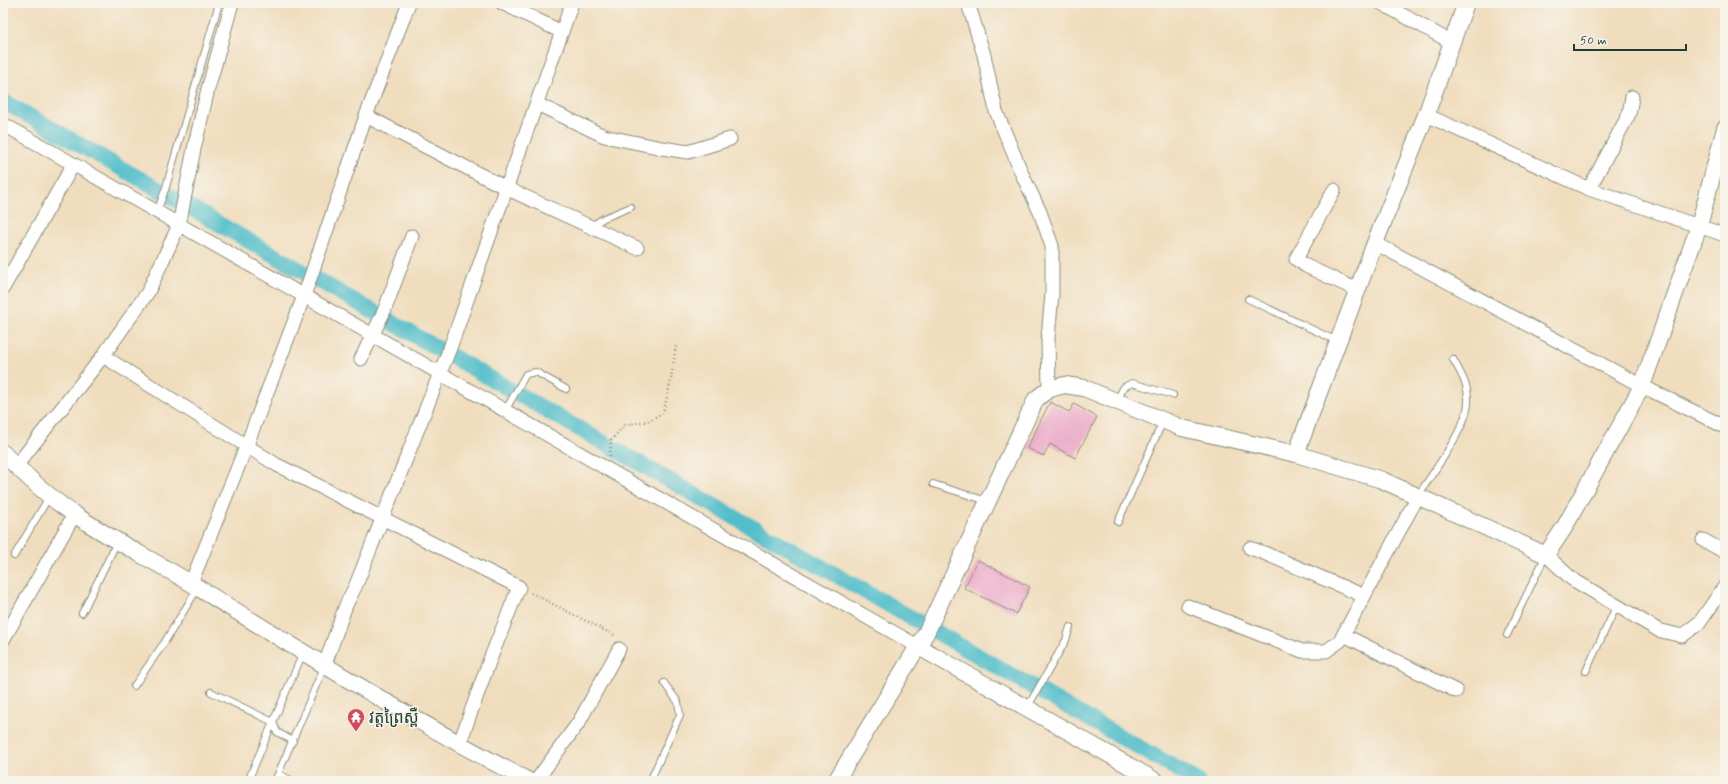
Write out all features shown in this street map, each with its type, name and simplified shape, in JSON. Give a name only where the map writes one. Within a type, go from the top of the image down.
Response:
[{"type":"street","points":[[16,466],[103,356],[148,292],[181,219],[208,89],[232,3]]},
{"type":"street","points":[[194,585],[304,296],[366,116],[409,3]]},
{"type":"street","points":[[502,3],[562,32]]},
{"type":"street","points":[[324,667],[346,605],[356,585],[450,348],[572,3]]},
{"type":"street","points":[[968,3],[984,55],[996,111],[1022,174],[1040,212],[1052,246],[1052,294],[1048,338],[1048,389]]},
{"type":"street","points":[[1381,3],[1451,42]]},
{"type":"street","points":[[1296,454],[1375,243],[1426,116],[1466,3]]},
{"type":"street","points":[[1589,189],[1629,114],[1632,97]]},
{"type":"street","points":[[537,104],[604,136],[662,148],[688,152],[730,140]]},
{"type":"street","points":[[366,116],[506,188],[637,248]]},
{"type":"street","points":[[1426,116],[1589,189],[1725,235]]},
{"type":"street","points":[[3,124],[73,164],[181,219],[304,296],[375,330],[508,405],[926,634],[1156,781]]},
{"type":"street","points":[[1546,555],[1564,528],[1642,386],[1699,226],[1725,128]]},
{"type":"street","points":[[3,288],[73,164]]},
{"type":"street","points":[[1334,190],[1296,259],[1306,266],[1357,290]]},
{"type":"street","points":[[361,359],[385,310],[412,236]]},
{"type":"street","points":[[1375,243],[1642,386],[1725,427]]},
{"type":"street","points":[[103,356],[246,447],[519,587],[488,662],[458,745]]},
{"type":"street","points":[[836,781],[926,634],[1036,399],[1048,389],[1065,385],[1084,388],[1182,428],[1296,454],[1382,480],[1546,555],[1572,579],[1658,630],[1682,636],[1700,622],[1725,586]]},
{"type":"street","points":[[3,453],[50,496],[74,515],[194,585],[324,667],[458,745],[529,781]]},
{"type":"street","points":[[1188,606],[1302,651],[1326,651],[1340,641],[1344,635],[1418,496]]},
{"type":"street","points":[[3,640],[74,515]]},
{"type":"street","points":[[1703,540],[1725,552]]},
{"type":"street","points":[[1250,548],[1364,596]]},
{"type":"street","points":[[1344,635],[1456,691]]},
{"type":"street","points":[[536,781],[579,722],[618,649]]},
{"type":"lane","points":[[159,207],[218,3]]},
{"type":"lane","points":[[591,226],[604,218],[631,207]]},
{"type":"lane","points":[[1248,298],[1338,342]]},
{"type":"lane","points":[[1418,496],[1450,447],[1465,419],[1469,400],[1465,381],[1453,359]]},
{"type":"lane","points":[[508,405],[518,385],[526,374],[536,372],[566,390]]},
{"type":"lane","points":[[1116,402],[1124,387],[1132,383],[1173,395]]},
{"type":"lane","points":[[1118,522],[1164,421]]},
{"type":"lane","points":[[933,484],[988,502]]},
{"type":"lane","points":[[14,556],[50,496]]},
{"type":"lane","points":[[82,614],[118,540]]},
{"type":"lane","points":[[1507,635],[1546,555]]},
{"type":"lane","points":[[134,686],[164,643],[194,585]]},
{"type":"lane","points":[[1586,671],[1617,605]]},
{"type":"lane","points":[[1031,702],[1066,640],[1070,627]]},
{"type":"lane","points":[[248,781],[303,653]]},
{"type":"lane","points":[[275,781],[324,667]]},
{"type":"lane","points":[[650,781],[680,714],[678,702],[664,683]]},
{"type":"lane","points":[[211,692],[273,722],[277,732],[293,741]]},
{"type":"lane","points":[[278,774],[293,781]]},
{"type":"path","points":[[609,459],[611,440],[625,425],[648,421],[663,412],[670,385],[676,346]]},
{"type":"path","points":[[519,587],[619,637],[618,649]]},
{"type":"building","points":[[1050,402],[1069,412],[1074,404],[1097,417],[1075,458],[1050,444],[1044,456],[1027,448]]},
{"type":"building","points":[[978,560],[1030,587],[1016,614],[964,588]]},
{"type":"waterway","points":[[3,101],[1198,781]]},
{"type":"place","name":"វត្តព្រៃស្ពឺ","points":[[356,732]]}]
